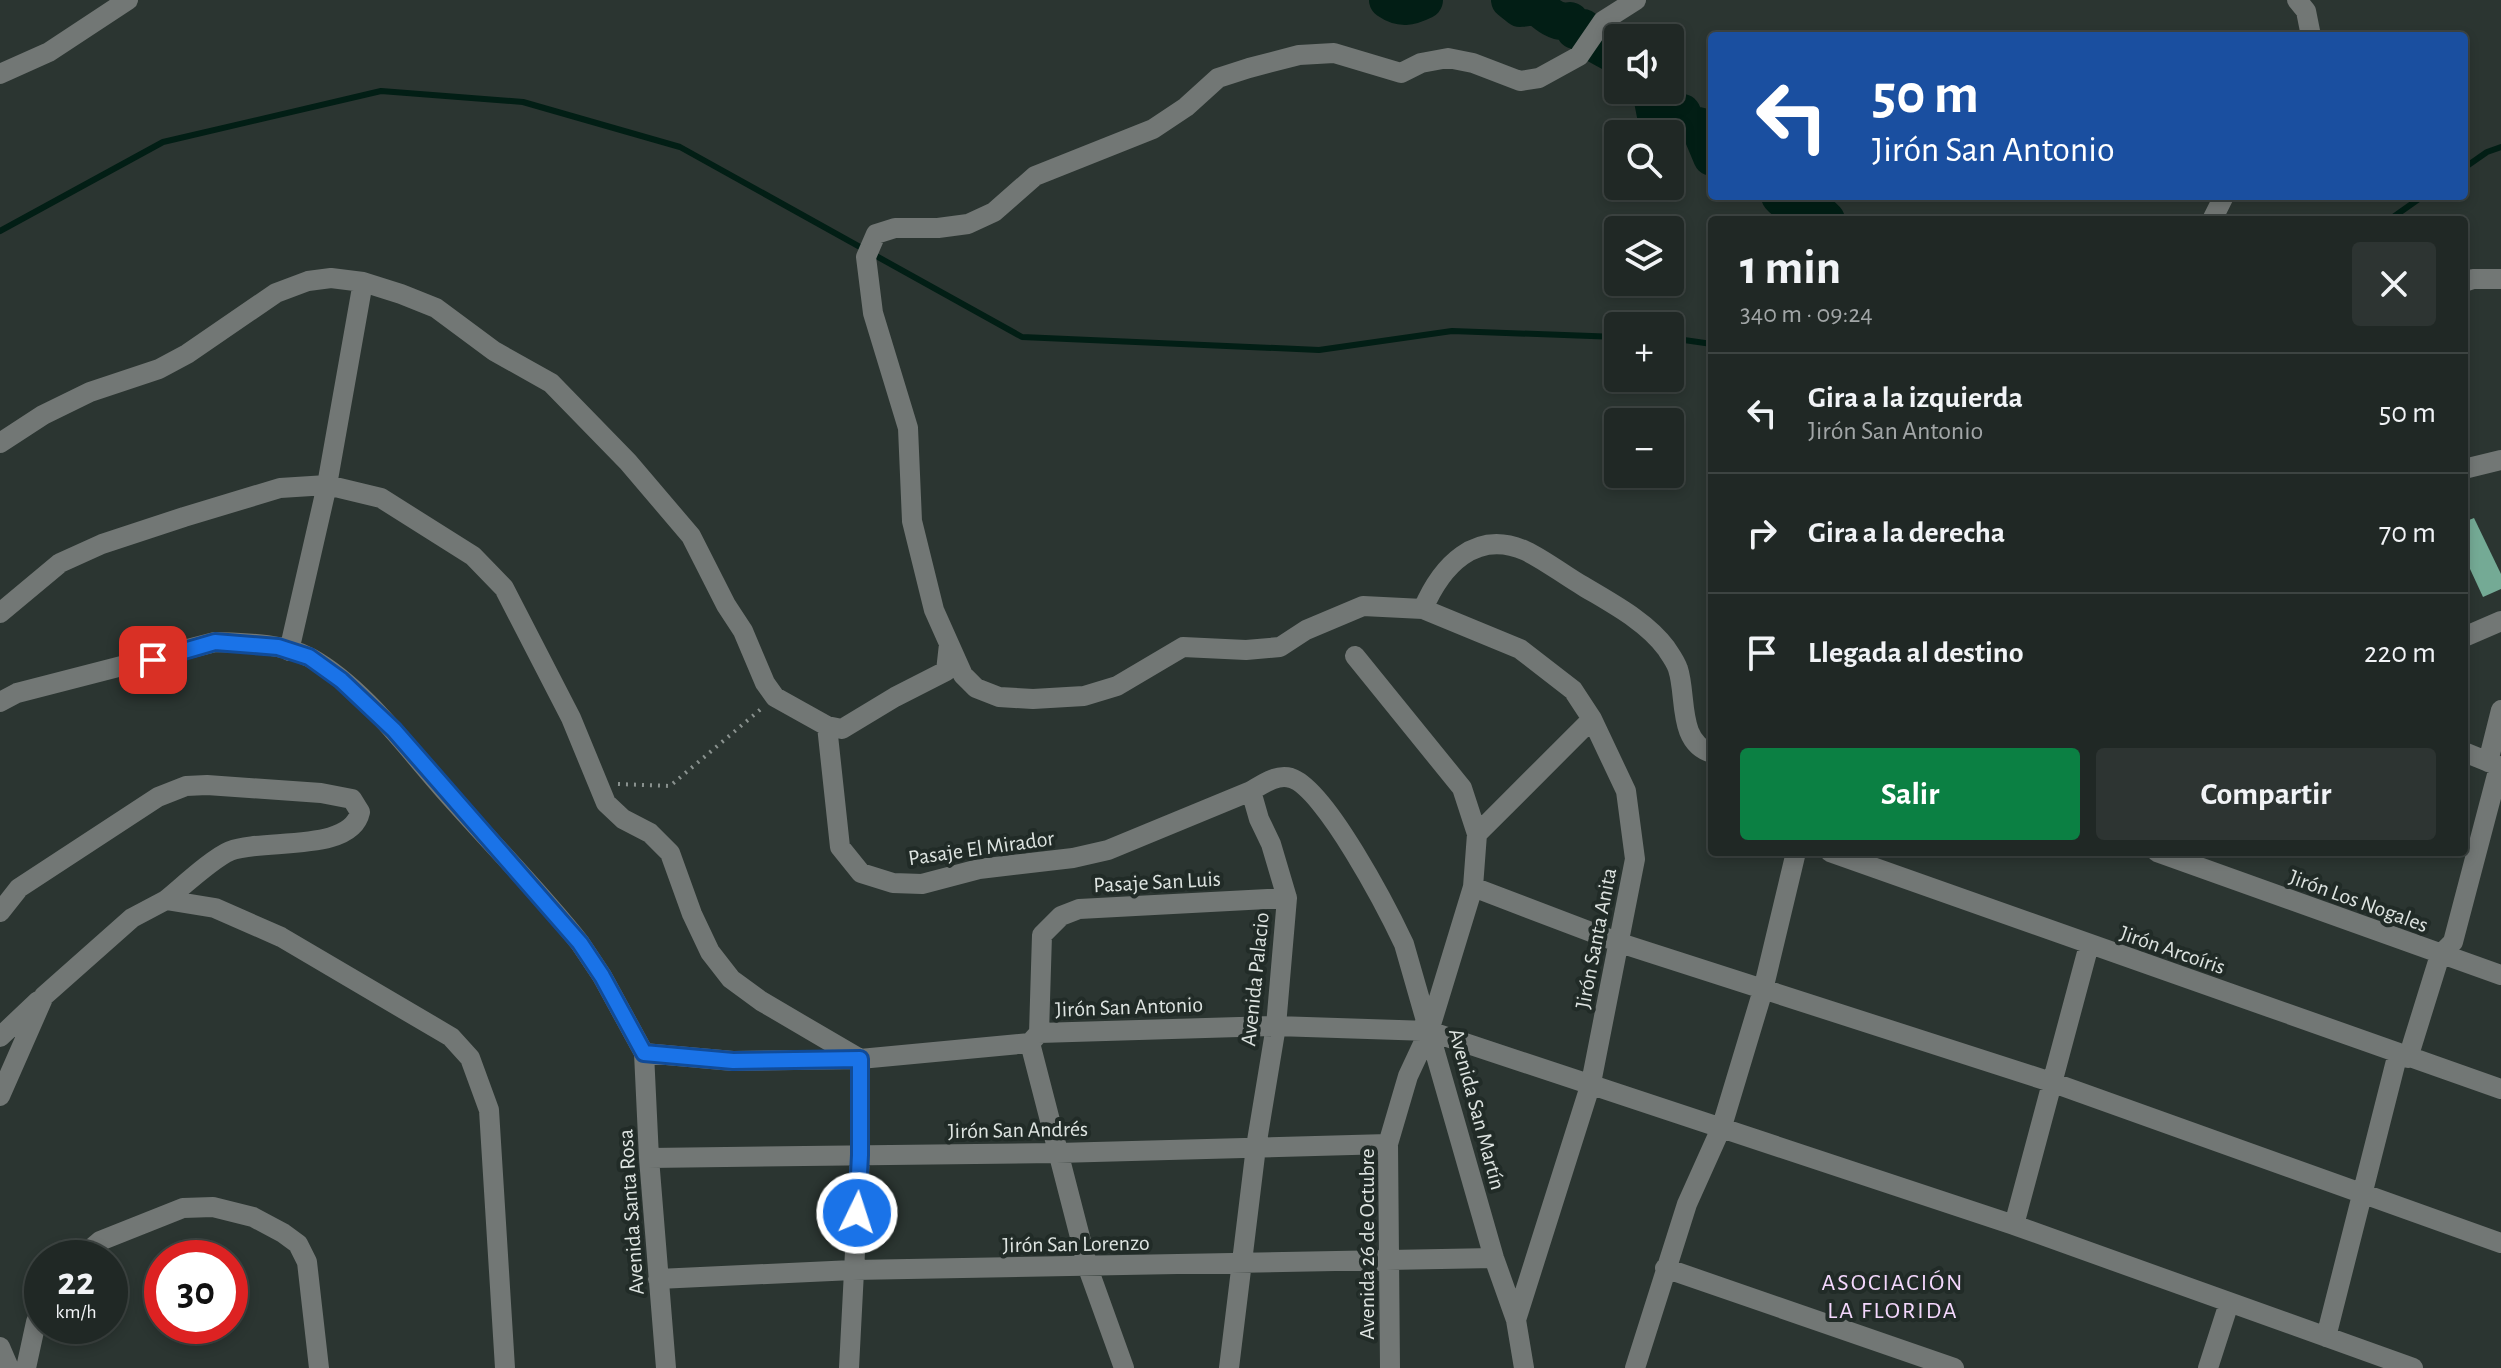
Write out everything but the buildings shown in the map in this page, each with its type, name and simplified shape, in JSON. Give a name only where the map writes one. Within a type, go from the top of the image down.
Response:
[{"type":"street","points":[[0,74],[49,52],[128,0]]},
{"type":"street","name":"Jirón Santa Anita","points":[[1516,1320],[1591,1083],[1635,859],[1626,791],[1592,719],[1573,690],[1520,649],[1423,609],[1363,606],[1306,630],[1280,647],[1246,650],[1183,647],[1117,686],[1084,696],[999,697],[976,688],[963,675],[934,610],[912,521],[908,428],[873,313],[866,257],[876,234],[895,228],[968,224],[994,212],[1035,176],[1153,129],[1186,107],[1218,78],[1299,55],[1334,53],[1401,73],[1421,63],[1448,58],[1473,63],[1520,81],[1539,78],[1579,56],[1603,21],[1636,0]]},
{"type":"street","points":[[2297,0],[2306,11],[2310,32]]},
{"type":"street","points":[[0,443],[43,415],[90,392],[159,369],[187,354],[276,293],[308,281],[331,278],[363,282],[436,308],[494,351],[551,383],[628,462],[691,536],[775,697],[827,726],[842,729],[946,671],[949,644]]},
{"type":"street","points":[[2468,281],[2501,279]]},
{"type":"street","points":[[289,651],[327,485],[363,282]]},
{"type":"street","points":[[2468,468],[2501,460]]},
{"type":"street","points":[[0,613],[60,563],[102,544],[280,488],[327,485],[381,498],[473,556],[504,588],[571,718],[606,803],[623,819],[650,833],[670,853],[692,914],[710,952],[731,979],[761,1001],[860,1059],[860,1155],[849,1368]]},
{"type":"street","points":[[1423,609],[1445,569],[1477,546],[1501,545],[1524,550],[1618,607],[1664,646],[1678,667],[1688,732],[1701,750],[1708,752]]},
{"type":"street","points":[[2468,635],[2501,621]]},
{"type":"street","points":[[0,702],[17,693],[215,642],[244,643],[309,657],[341,680],[394,730],[560,918],[602,976],[644,1053]]},
{"type":"street","points":[[1355,656],[1462,788],[1477,834],[1592,719]]},
{"type":"street","points":[[2326,1337],[2362,1194],[2403,1056],[2440,955],[2453,942],[2496,765],[2501,710]]},
{"type":"street","name":"Pasaje El Mirador","points":[[827,726],[840,847],[861,873],[893,883],[922,884],[979,869],[1073,858],[1108,850],[1251,791]]},
{"type":"street","points":[[2468,754],[2496,765]]},
{"type":"street","points":[[1251,791],[1280,777],[1293,778],[1320,802],[1381,897],[1404,944],[1429,1031]]},
{"type":"street","points":[[0,912],[19,888],[158,797],[186,786],[321,793],[352,799],[360,812],[358,822],[344,835],[248,846],[227,852],[166,900],[132,918],[0,1037]]},
{"type":"street","name":"Avenida Palacio","points":[[1229,1368],[1256,1147],[1276,1026],[1287,898],[1251,791]]},
{"type":"street","name":"Avenida San Martín","points":[[1477,834],[1473,887],[1429,1031],[1494,1258],[1516,1320],[1524,1368]]},
{"type":"street","points":[[1635,1368],[1687,1204],[1722,1126],[1763,990],[1795,856]]},
{"type":"street","name":"Jirón Arcoíris","points":[[1841,856],[2501,1089]]},
{"type":"street","name":"Jirón Los Nogales","points":[[2168,856],[2501,975]]},
{"type":"street","points":[[1473,887],[1620,943],[2051,1082],[2501,1243]]},
{"type":"street","name":"Pasaje San Luis","points":[[1124,1368],[1088,1268],[1057,1153],[1035,1038],[1042,935],[1061,916],[1079,909],[1287,898]]},
{"type":"street","points":[[166,900],[215,908],[281,937],[451,1037],[470,1058],[489,1110],[505,1368]]},
{"type":"street","points":[[2014,1225],[2089,945]]},
{"type":"street","points":[[0,1096],[44,996]]},
{"type":"street","name":"Jirón San Antonio","points":[[644,1053],[733,1061],[860,1059],[1035,1038],[1276,1026],[1429,1031],[2014,1225],[2413,1368]]},
{"type":"street","name":"Avenida 26 de Octubre","points":[[1390,1368],[1388,1144],[1408,1076],[1429,1031]]},
{"type":"street","name":"Avenida Santa Rosa","points":[[644,1053],[666,1368]]},
{"type":"street","name":"Jirón San Andrés","points":[[649,1158],[1057,1153],[1388,1144]]},
{"type":"street","points":[[103,1240],[183,1208],[213,1207],[253,1217],[283,1233],[298,1244],[307,1262],[319,1368]]},
{"type":"street","name":"Jirón San Lorenzo","points":[[658,1279],[853,1270],[1494,1258]]},
{"type":"street","points":[[1665,1268],[1954,1368]]},
{"type":"street","points":[[2208,1368],[2229,1303]]},
{"type":"street","points":[[26,1368],[31,1344]]},
{"type":"street","points":[[0,1347],[9,1368]]},
{"type":"path","points":[[596,783],[670,786],[775,697]]},
{"type":"waterway","points":[[1388,0],[1406,6],[1424,0]]},
{"type":"waterway","points":[[1510,0],[1520,8],[1537,6],[1556,20],[1570,21],[1575,30],[1583,28],[1587,39],[1604,48]]},
{"type":"waterway","points":[[0,231],[163,142],[381,91],[523,102],[680,147],[1022,337],[1319,350],[1452,331],[1604,336]]},
{"type":"waterway","points":[[1654,104],[1657,121],[1666,127],[1672,111],[1682,113],[1682,124],[1699,126],[1708,147]]},
{"type":"waterway","points":[[2468,165],[2501,147]]},
{"type":"waterway","points":[[1785,200],[1821,216]]},
{"type":"waterway","points":[[2395,216],[2417,200]]},
{"type":"waterway","points":[[1684,340],[1708,343]]},
{"type":"district","name":"ASOCIACIÓN LA FLORIDA","points":[[1893,1296]]},
{"type":"route","points":[[153,660],[215,642],[244,643],[278,647],[309,657],[341,680],[394,730],[442,788],[560,918],[602,976],[644,1053],[733,1061],[860,1059],[857,1213]]}]
